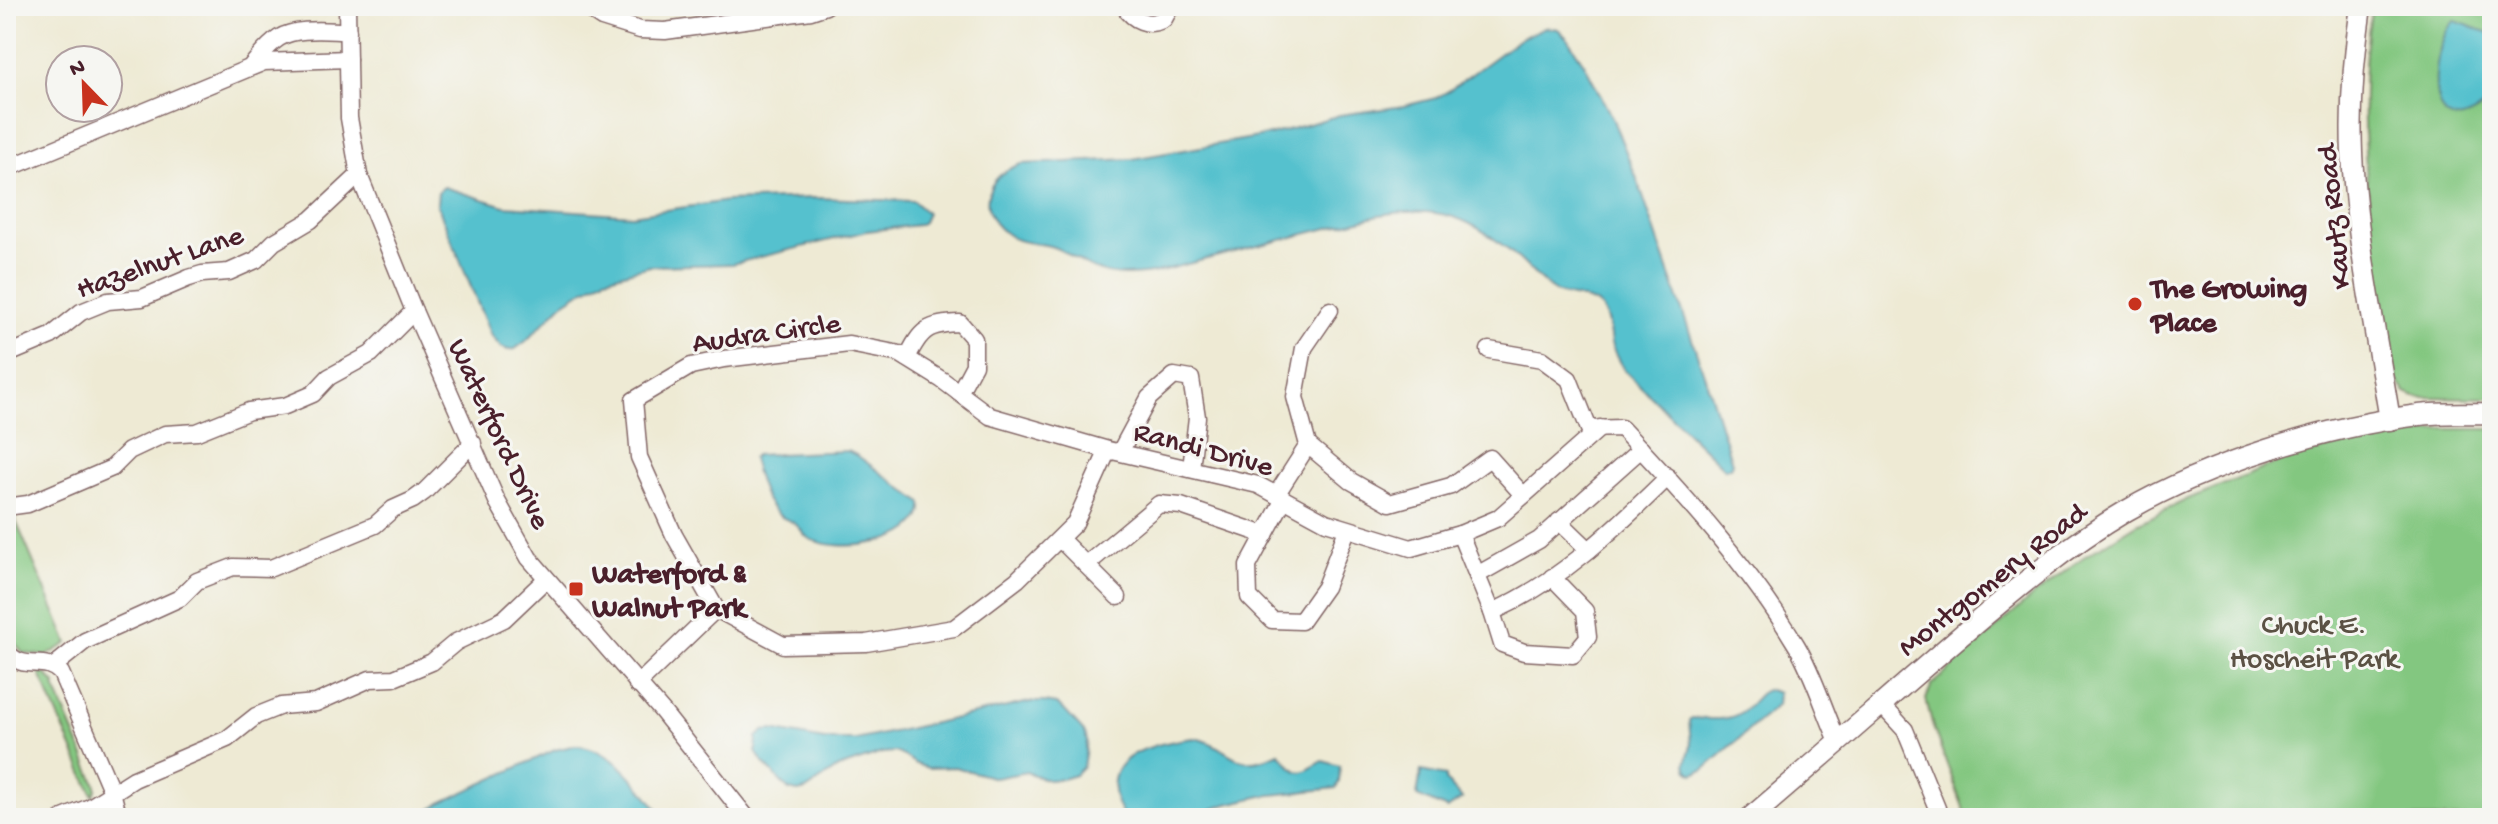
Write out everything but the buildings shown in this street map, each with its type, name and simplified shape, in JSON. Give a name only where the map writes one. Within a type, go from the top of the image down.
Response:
[{"type":"street","name":"Waterford Drive","points":[[347,6],[349,118],[359,175],[414,311],[510,528],[546,579],[662,711],[747,818]]},
{"type":"street","points":[[584,6],[602,18],[626,27],[665,31],[811,11],[826,6]]},
{"type":"street","points":[[1124,6],[1135,19],[1154,23],[1164,19],[1171,6]]},
{"type":"street","name":"Kautz Road","points":[[2361,6],[2354,73],[2352,152],[2356,204],[2390,420]]},
{"type":"street","points":[[251,66],[271,44],[286,35],[295,32],[348,31]]},
{"type":"street","points":[[6,169],[251,66],[273,61],[348,59]]},
{"type":"street","name":"Hazelnut Lane","points":[[6,355],[51,336],[81,312],[108,301],[142,298],[189,278],[229,272],[256,260],[274,242],[311,220],[359,175]]},
{"type":"street","points":[[1330,310],[1304,348],[1295,397],[1308,445],[1351,481],[1390,503],[1451,486],[1490,458],[1523,495]]},
{"type":"street","points":[[6,507],[28,504],[112,468],[129,451],[165,434],[197,432],[249,411],[285,406],[313,394],[329,377],[371,354],[414,311]]},
{"type":"street","points":[[907,358],[916,339],[935,323],[960,323],[974,339],[974,365],[959,393]]},
{"type":"street","name":"Audra Circle","points":[[716,609],[674,535],[639,457],[634,400],[691,366],[849,344],[900,354],[990,416],[1114,451]]},
{"type":"street","points":[[1489,350],[1542,359],[1569,379],[1589,429],[1621,428],[1668,477],[1742,566],[1799,648],[1838,741]]},
{"type":"street","points":[[637,685],[716,609],[783,645],[866,643],[954,628],[1017,580],[1075,523],[1114,451],[1149,398],[1174,376],[1191,379],[1197,417],[1191,469]]},
{"type":"street","name":"Montgomery Road","points":[[1750,818],[2017,588],[2065,551],[2162,492],[2238,461],[2306,439],[2422,415],[2492,413]]},
{"type":"street","name":"Randi Drive","points":[[1114,451],[1258,485],[1326,522],[1411,548],[1460,534],[1498,518],[1600,428]]},
{"type":"street","points":[[54,666],[85,641],[180,598],[197,581],[233,567],[271,568],[375,525],[393,509],[424,492],[473,443]]},
{"type":"street","points":[[1280,497],[1308,445]]},
{"type":"street","points":[[1477,575],[1539,540],[1641,449]]},
{"type":"street","points":[[1492,612],[1518,600],[1589,550],[1668,477]]},
{"type":"street","name":"Randi Drive","points":[[1280,497],[1248,566],[1249,597],[1272,620],[1301,621],[1325,587],[1347,530]]},
{"type":"street","points":[[1086,565],[1159,504],[1181,506],[1265,535]]},
{"type":"street","points":[[1559,521],[1589,550]]},
{"type":"street","points":[[1460,534],[1502,644],[1524,652],[1573,655],[1588,637],[1585,611],[1552,577]]},
{"type":"street","points":[[1060,539],[1118,597]]},
{"type":"street","points":[[63,818],[90,807],[134,779],[227,739],[256,716],[281,706],[316,703],[370,679],[394,678],[432,662],[456,642],[504,619],[546,579]]},
{"type":"street","points":[[6,651],[16,668],[44,663],[54,666],[61,673],[122,816]]},
{"type":"street","points":[[1881,704],[1905,730],[1941,818]]},
{"type":"green space","points":[[2372,6],[2492,6],[2492,398],[2415,397],[2406,393],[2395,377],[2368,192],[2365,145],[2366,52]]},
{"type":"green space","name":"Chuck E. Hoscheit Park","points":[[2443,429],[2492,429],[2492,818],[1967,818],[1933,727],[1926,699],[1932,685],[2034,595],[2082,558],[2137,524],[2188,499],[2287,459],[2339,446]]},
{"type":"green space","points":[[6,514],[13,514],[68,643],[46,656],[23,653],[13,641],[6,624]]},
{"type":"green space","points":[[39,672],[46,674],[56,685],[96,785],[93,796]]},
{"type":"water","points":[[2455,21],[2492,34],[2492,101],[2473,114],[2457,119],[2443,112],[2436,87],[2443,40]]},
{"type":"water","points":[[1545,27],[1558,29],[1567,38],[1584,63],[1613,120],[1637,179],[1707,383],[1732,463],[1730,467],[1725,469],[1625,371],[1614,351],[1601,308],[1591,301],[1556,292],[1486,233],[1455,218],[1421,212],[1379,215],[1152,273],[1126,275],[1102,272],[1053,247],[1016,240],[999,228],[988,207],[991,186],[998,177],[1022,164],[1132,159],[1270,135],[1340,115],[1436,98],[1521,38]]},
{"type":"water","points":[[444,187],[505,206],[632,215],[727,201],[814,198],[913,201],[927,213],[918,225],[867,231],[732,264],[650,266],[605,278],[562,304],[526,341],[508,350],[491,336],[437,204],[438,192]]},
{"type":"water","points":[[848,451],[922,503],[920,517],[910,528],[895,537],[857,545],[821,543],[808,538],[797,525],[773,510],[768,503],[752,459],[755,455]]},
{"type":"water","points":[[1766,689],[1778,693],[1777,705],[1705,769],[1694,774],[1688,770],[1686,764],[1691,745],[1689,720],[1735,716]]},
{"type":"water","points":[[1030,702],[1056,704],[1085,733],[1087,741],[1083,767],[1075,775],[1048,780],[1026,772],[995,778],[955,767],[928,768],[895,752],[882,753],[838,768],[806,790],[798,792],[789,790],[756,752],[757,737],[764,731],[824,740],[856,740]]},
{"type":"water","points":[[1194,738],[1241,760],[1263,759],[1279,753],[1300,772],[1323,761],[1340,766],[1339,782],[1336,788],[1262,796],[1188,818],[1124,818],[1115,798],[1114,781],[1119,768],[1142,750]]},
{"type":"water","points":[[576,745],[591,748],[616,762],[665,818],[420,818],[440,803],[555,750]]},
{"type":"water","points":[[1421,771],[1446,776],[1446,781],[1462,799],[1447,809],[1417,796]]},
{"type":"place","name":"The Growing Place","points":[[2135,304]]},
{"type":"place","name":"Waterford & Walnut Park","points":[[576,589]]}]
